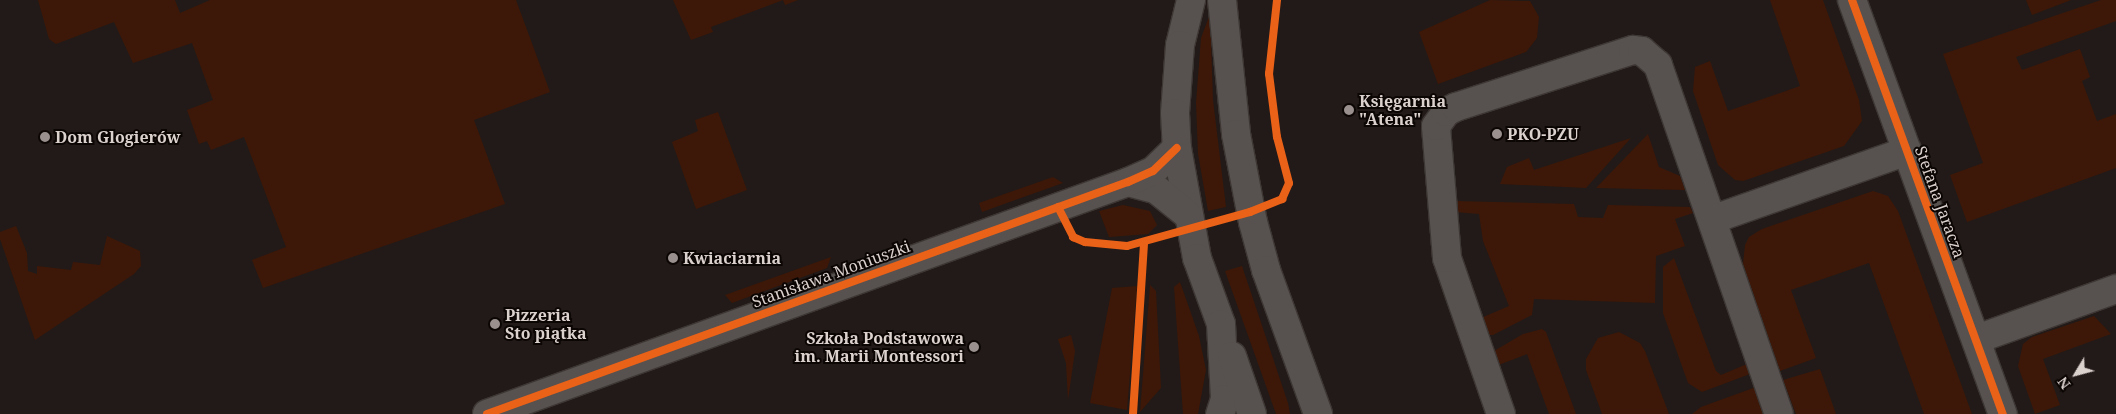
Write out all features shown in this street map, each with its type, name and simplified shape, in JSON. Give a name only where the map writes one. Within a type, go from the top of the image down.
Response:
[{"type":"street","points":[[1191,0],[1180,45],[1175,113],[1176,148],[1187,214],[1198,258],[1252,414]]},
{"type":"street","points":[[1222,0],[1242,170],[1266,270],[1318,414]]},
{"type":"street","name":"Stefana Jaracza","points":[[1852,0],[1977,338],[2003,414]]},
{"type":"street","points":[[1500,414],[1447,258],[1436,126],[1446,112],[1622,52],[1642,51],[1658,65],[1714,218],[1779,414]]},
{"type":"street","name":"Stanisława Moniuszki","points":[[487,414],[1128,182],[1153,171],[1176,148]]},
{"type":"street","points":[[1714,218],[1907,152]]},
{"type":"street","points":[[1128,182],[1157,190],[1187,214]]},
{"type":"street","points":[[1977,338],[2116,288]]},
{"type":"street","points":[[1220,414],[1225,399],[1221,324]]},
{"type":"street","points":[[1304,378],[1306,414]]},
{"type":"shaded area","points":[[38,0],[175,0],[180,13],[210,0],[516,0],[550,92],[474,120],[505,204],[263,288],[252,260],[286,247],[244,137],[211,150],[207,141],[199,144],[187,110],[213,100],[192,43],[133,63],[114,22],[56,44],[49,39]]},
{"type":"shaded area","points":[[673,0],[783,0],[711,27],[713,32],[691,40]]},
{"type":"shaded area","points":[[783,0],[798,0],[785,5]]},
{"type":"shaded area","points":[[1490,0],[1530,1],[1539,17],[1537,38],[1526,52],[1438,84],[1419,32]]},
{"type":"shaded area","points":[[1770,0],[1823,0],[1859,100],[1862,121],[1844,146],[1743,181],[1735,180],[1718,165],[1693,91],[1695,67],[1710,61],[1728,111],[1800,86]]},
{"type":"shaded area","points":[[2026,0],[2071,0],[2032,15]]},
{"type":"shaded area","points":[[2101,0],[2116,0],[2116,21],[2016,57],[2022,70],[2080,49],[2090,77],[2082,81],[2097,121],[2116,114],[2116,168],[1967,222],[1950,175],[1983,163],[1943,54]]},
{"type":"shaded area","points":[[1210,14],[1213,100],[1226,207],[1208,211],[1198,154],[1196,103],[1201,38]]},
{"type":"shaded area","points":[[718,112],[747,190],[696,209],[672,142],[698,131],[695,120]]},
{"type":"shaded area","points":[[1648,134],[1659,167],[1680,176],[1685,190],[1596,188]]},
{"type":"shaded area","points":[[1631,138],[1586,188],[1500,184],[1507,167],[1529,158],[1534,170]]},
{"type":"shaded area","points":[[1053,177],[1063,183],[982,212],[979,203]]},
{"type":"shaded area","points":[[1873,191],[1888,196],[1898,211],[1972,414],[1924,414],[1869,263],[1791,290],[1816,358],[1780,371],[1743,264],[1745,245],[1749,237],[1762,229]]},
{"type":"shaded area","points":[[1455,201],[1574,204],[1578,217],[1603,218],[1608,205],[1690,207],[1693,213],[1675,219],[1685,246],[1656,256],[1655,303],[1534,299],[1532,315],[1493,335],[1488,335],[1481,318],[1509,306],[1483,241],[1479,214],[1455,212]]},
{"type":"shaded area","points":[[1123,205],[1150,211],[1157,225],[1148,234],[1109,237],[1099,211]]},
{"type":"shaded area","points":[[16,226],[27,253],[28,271],[37,274],[37,266],[71,270],[73,262],[100,265],[107,236],[140,251],[141,266],[134,274],[35,340],[0,239],[0,232]]},
{"type":"shaded area","points":[[831,257],[827,268],[732,303],[725,295]]},
{"type":"shaded area","points":[[1674,258],[1716,371],[1721,375],[1747,364],[1750,374],[1702,392],[1688,383],[1663,313],[1663,267]]},
{"type":"shaded area","points":[[1242,266],[1290,414],[1276,414],[1225,271]]},
{"type":"shaded area","points":[[1180,282],[1199,336],[1206,370],[1198,414],[1183,414],[1174,287]]},
{"type":"shaded area","points":[[1150,285],[1156,291],[1161,388],[1140,412]]},
{"type":"shaded area","points":[[1137,286],[1127,410],[1090,403],[1112,288]]},
{"type":"shaded area","points":[[2094,316],[2111,334],[2043,359],[2060,405],[2035,414],[2018,366],[2023,344],[2032,337]]},
{"type":"shaded area","points":[[1542,329],[1546,332],[1576,414],[1549,414],[1527,354],[1496,366],[1494,351],[1523,334]]},
{"type":"shaded area","points":[[1619,332],[1640,343],[1645,351],[1669,414],[1602,414],[1586,370],[1586,359],[1598,338]]},
{"type":"shaded area","points":[[1071,335],[1075,351],[1068,400],[1066,363],[1058,339]]},
{"type":"shaded area","points":[[1820,369],[1836,414],[1796,414],[1783,380]]},
{"type":"shaded area","points":[[1756,387],[1765,414],[1692,414],[1701,407]]},
{"type":"cycle path","points":[[1058,207],[1073,237],[1085,242],[1127,246],[1250,212],[1282,199],[1289,183],[1277,137],[1269,74],[1277,0]]},
{"type":"cycle path","points":[[1852,0],[2003,414]]},
{"type":"cycle path","points":[[487,414],[1128,182],[1153,171],[1177,148]]},
{"type":"cycle path","points":[[1133,414],[1144,243]]},
{"type":"place","name":"Księgarnia \"Atena\"","points":[[1349,110]]},
{"type":"place","name":"PKO-PZU","points":[[1497,134]]},
{"type":"place","name":"Dom Glogierów","points":[[45,137]]},
{"type":"place","name":"Kwiaciarnia","points":[[673,258]]},
{"type":"place","name":"Pizzeria Sto piątka","points":[[495,324]]},
{"type":"place","name":"Szkoła Podstawowa im. Marii Montessori","points":[[974,347]]}]
